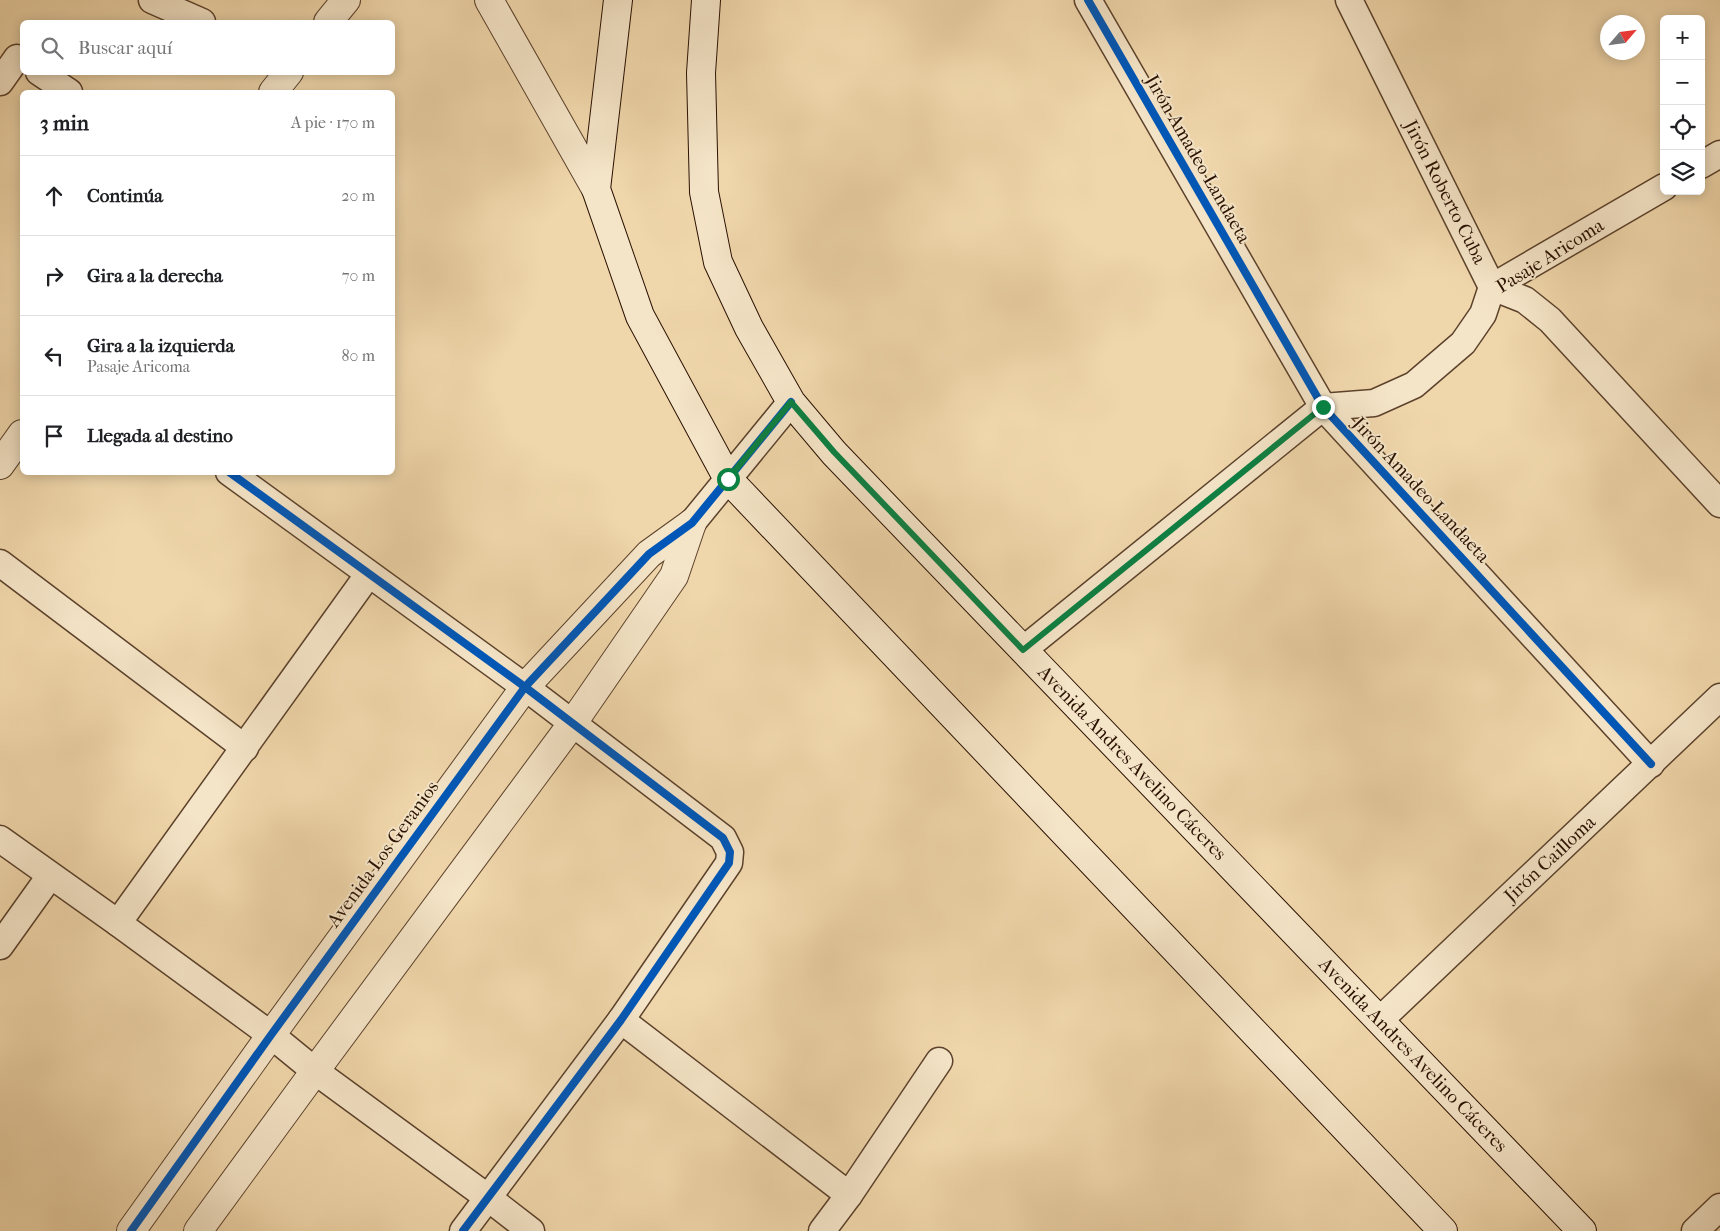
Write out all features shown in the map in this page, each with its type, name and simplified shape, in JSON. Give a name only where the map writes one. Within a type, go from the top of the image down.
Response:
[{"type":"main road","points":[[330,20],[346,0]]},
{"type":"main road","points":[[489,0],[596,188],[640,316],[728,479],[1443,1231]]},
{"type":"main road","points":[[596,188],[618,0]]},
{"type":"main road","name":"Avenida Andres Avelino Cáceres","points":[[706,0],[701,74],[704,192],[718,262],[749,328],[791,402],[834,452],[1582,1231]]},
{"type":"main road","points":[[0,465],[20,437]]},
{"type":"main road","points":[[198,1231],[314,1071],[572,724],[674,576],[692,523]]},
{"type":"main road","name":"Avenida Los Geranios","points":[[131,1231],[271,1035],[525,687],[649,554],[692,523]]},
{"type":"street","points":[[152,0],[197,20]]},
{"type":"street","name":"Jirón Amadeo Landaeta","points":[[1088,0],[1323,407],[1651,764]]},
{"type":"street","name":"Jirón Roberto Cuba","points":[[1349,0],[1492,287],[1525,300],[1550,320],[1720,504]]},
{"type":"street","points":[[0,82],[13,55]]},
{"type":"street","points":[[44,75],[66,90]]},
{"type":"street","points":[[1705,163],[1720,154]]},
{"type":"street","name":"Pasaje Aricoma","points":[[1323,407],[1374,403],[1414,385],[1463,343],[1483,314],[1492,287],[1660,189]]},
{"type":"street","points":[[692,523],[791,402]]},
{"type":"street","points":[[1023,650],[1323,407]]},
{"type":"street","points":[[233,475],[368,575],[525,687],[723,838],[730,852],[729,863],[620,1020],[463,1231]]},
{"type":"street","points":[[0,562],[245,748]]},
{"type":"street","points":[[118,922],[368,575]]},
{"type":"street","name":"Jirón Cailloma","points":[[1380,1020],[1720,697]]},
{"type":"street","points":[[0,839],[118,922],[271,1035],[314,1071],[531,1231]]},
{"type":"street","points":[[0,946],[50,876]]},
{"type":"street","points":[[620,1020],[849,1195]]},
{"type":"street","points":[[822,1231],[849,1195],[939,1061]]},
{"type":"street","points":[[1695,1231],[1720,1207]]},
{"type":"cycle path","points":[[1088,0],[1323,407],[1651,764]]},
{"type":"cycle path","points":[[131,1231],[271,1035],[525,687],[649,554],[692,523],[791,402]]},
{"type":"cycle path","points":[[233,475],[525,687],[723,838],[730,852],[729,863],[621,1020],[463,1231]]},
{"type":"route","points":[[728,479],[791,402],[834,452],[1023,650],[1323,407]]}]
